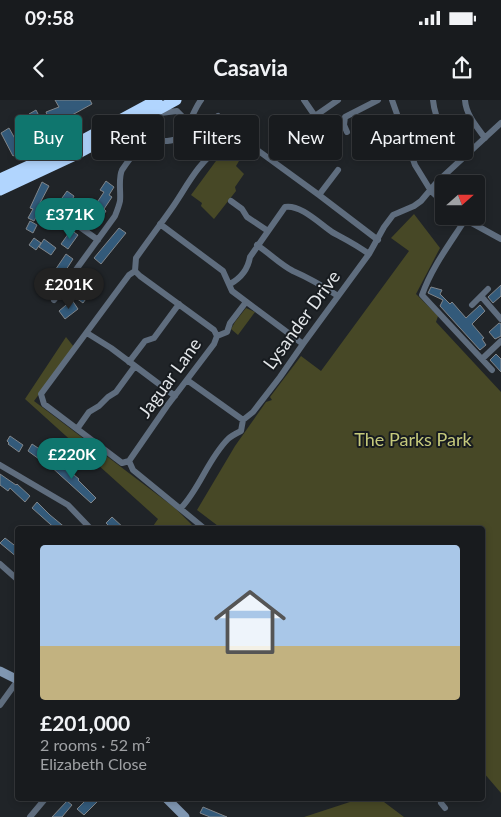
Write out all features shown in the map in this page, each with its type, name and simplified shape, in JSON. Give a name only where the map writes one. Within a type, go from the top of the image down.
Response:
[{"type":"highway","points":[[0,174],[151,100]]},
{"type":"highway","points":[[0,180],[62,151],[157,100]]},
{"type":"highway","points":[[151,115],[176,100]]},
{"type":"highway","points":[[0,190],[92,146]]},
{"type":"street","points":[[192,115],[201,100]]},
{"type":"street","points":[[304,100],[315,115]]},
{"type":"street","points":[[317,115],[338,100]]},
{"type":"street","points":[[347,132],[344,126],[345,117],[378,100]]},
{"type":"street","points":[[392,100],[415,165],[435,195]]},
{"type":"street","points":[[433,100],[437,115]]},
{"type":"street","points":[[465,100],[466,107],[474,124],[485,138]]},
{"type":"street","points":[[151,115],[176,111],[181,115]]},
{"type":"street","name":"Lysander Drive","points":[[473,149],[500,125]]},
{"type":"street","points":[[54,300],[115,216],[120,204],[121,173],[138,150],[150,142],[174,140]]},
{"type":"street","points":[[259,151],[378,240]]},
{"type":"street","points":[[202,526],[133,470],[129,461],[122,463],[44,404],[41,394],[129,275],[135,271],[136,258],[206,160]]},
{"type":"street","name":"Lysander Drive","points":[[181,508],[189,499],[203,474],[228,439],[241,431],[243,420],[253,412],[280,377],[302,344],[369,254],[378,240],[382,229],[393,215],[414,206],[461,160]]},
{"type":"street","points":[[319,195],[338,170]]},
{"type":"street","points":[[231,201],[242,209],[247,217],[268,231]]},
{"type":"street","points":[[49,205],[98,240]]},
{"type":"street","points":[[230,284],[238,280],[249,266],[250,257],[285,207],[292,206],[312,216],[333,232],[351,241],[369,254]]},
{"type":"street","points":[[160,224],[223,271],[232,291],[302,344]]},
{"type":"street","points":[[458,225],[429,276],[422,295],[492,370]]},
{"type":"street","points":[[475,225],[501,239]]},
{"type":"street","points":[[258,245],[292,270],[303,274],[313,282],[322,284],[338,296]]},
{"type":"street","name":"Jaguar Lane","points":[[129,461],[214,344],[217,336],[214,330],[135,271]]},
{"type":"street","points":[[472,305],[488,289]]},
{"type":"street","points":[[481,296],[501,318]]},
{"type":"street","points":[[217,336],[227,332],[230,323],[246,302]]},
{"type":"street","points":[[129,362],[145,341],[154,338],[179,304]]},
{"type":"street","points":[[87,332],[175,396]]},
{"type":"street","points":[[482,359],[501,341]]},
{"type":"street","points":[[77,429],[89,412],[116,392],[135,366]]},
{"type":"street","points":[[187,380],[243,420]]},
{"type":"street","points":[[0,465],[68,505],[88,526]]},
{"type":"street","points":[[0,564],[15,577]]},
{"type":"street","points":[[0,670],[15,678]]},
{"type":"street","points":[[0,705],[15,684]]},
{"type":"street","points":[[30,817],[43,801]]},
{"type":"street","points":[[169,801],[184,817]]},
{"type":"green space","points":[[217,160],[239,161],[236,166],[244,174],[235,187],[236,191],[214,219],[201,206],[202,203],[191,195]]},
{"type":"green space","name":"The Parks Park","points":[[414,214],[440,248],[416,294],[438,316],[436,322],[501,392],[501,793],[485,774],[485,526],[218,526],[197,510],[235,446],[266,402],[272,400],[270,397],[301,356],[321,371],[409,251],[391,238]]},
{"type":"green space","points":[[246,308],[255,312],[238,335],[231,329]]},
{"type":"green space","points":[[66,337],[74,347],[34,401],[175,508],[193,526],[153,526],[158,519],[25,399]]},
{"type":"green space","points":[[353,801],[383,801],[404,817],[304,817]]},
{"type":"building","points":[[55,100],[90,100],[92,104],[72,115],[47,115],[46,112],[59,107]]},
{"type":"building","points":[[36,110],[39,115],[30,115]]},
{"type":"building","points":[[9,128],[15,139],[15,155],[13,156],[1,133]]},
{"type":"building","points":[[106,181],[114,187],[109,195],[112,197],[104,209],[106,211],[96,226],[89,221],[99,206],[96,204],[104,192],[100,190]]},
{"type":"building","points":[[42,182],[49,186],[40,203],[43,204],[34,221],[28,218],[33,209],[30,208]]},
{"type":"building","points":[[67,191],[74,196],[72,200],[84,208],[79,215],[67,207],[69,203],[62,198]]},
{"type":"building","points":[[30,221],[37,225],[33,233],[26,229]]},
{"type":"building","points":[[119,228],[126,233],[101,264],[94,258]]},
{"type":"building","points":[[71,230],[78,235],[68,249],[61,244]]},
{"type":"building","points":[[34,238],[41,243],[36,250],[29,245]]},
{"type":"building","points":[[44,239],[56,248],[51,255],[39,247]]},
{"type":"building","points":[[66,254],[73,259],[51,293],[43,288]]},
{"type":"building","points":[[90,279],[97,283],[83,303],[76,298]]},
{"type":"building","points":[[501,285],[501,296],[493,303],[488,297]]},
{"type":"building","points":[[431,287],[442,290],[440,294],[450,304],[452,302],[466,318],[480,305],[485,311],[472,324],[484,338],[482,339],[486,345],[480,350],[440,306],[443,300],[428,293]]},
{"type":"building","points":[[72,300],[78,309],[65,319],[59,311]]},
{"type":"building","points":[[499,323],[501,324],[501,336],[495,339],[489,332]]},
{"type":"building","points":[[496,354],[501,359],[501,372],[490,360]]},
{"type":"building","points":[[10,436],[23,445],[19,452],[8,444],[7,441]]},
{"type":"building","points":[[32,444],[44,452],[39,459],[28,451]]},
{"type":"building","points":[[53,458],[79,479],[96,498],[91,503],[48,464]]},
{"type":"building","points":[[0,474],[17,484],[30,496],[25,502],[10,488],[8,491],[0,485]]},
{"type":"building","points":[[37,502],[63,526],[53,526],[32,508]]},
{"type":"building","points":[[112,517],[122,526],[109,526],[106,523]]},
{"type":"building","points":[[5,538],[15,546],[15,556],[0,543]]},
{"type":"building","points":[[67,801],[72,805],[62,817],[52,817]]},
{"type":"building","points":[[85,801],[98,801],[84,815],[77,809]]},
{"type":"building","points":[[203,807],[227,817],[210,817],[200,813]]}]
